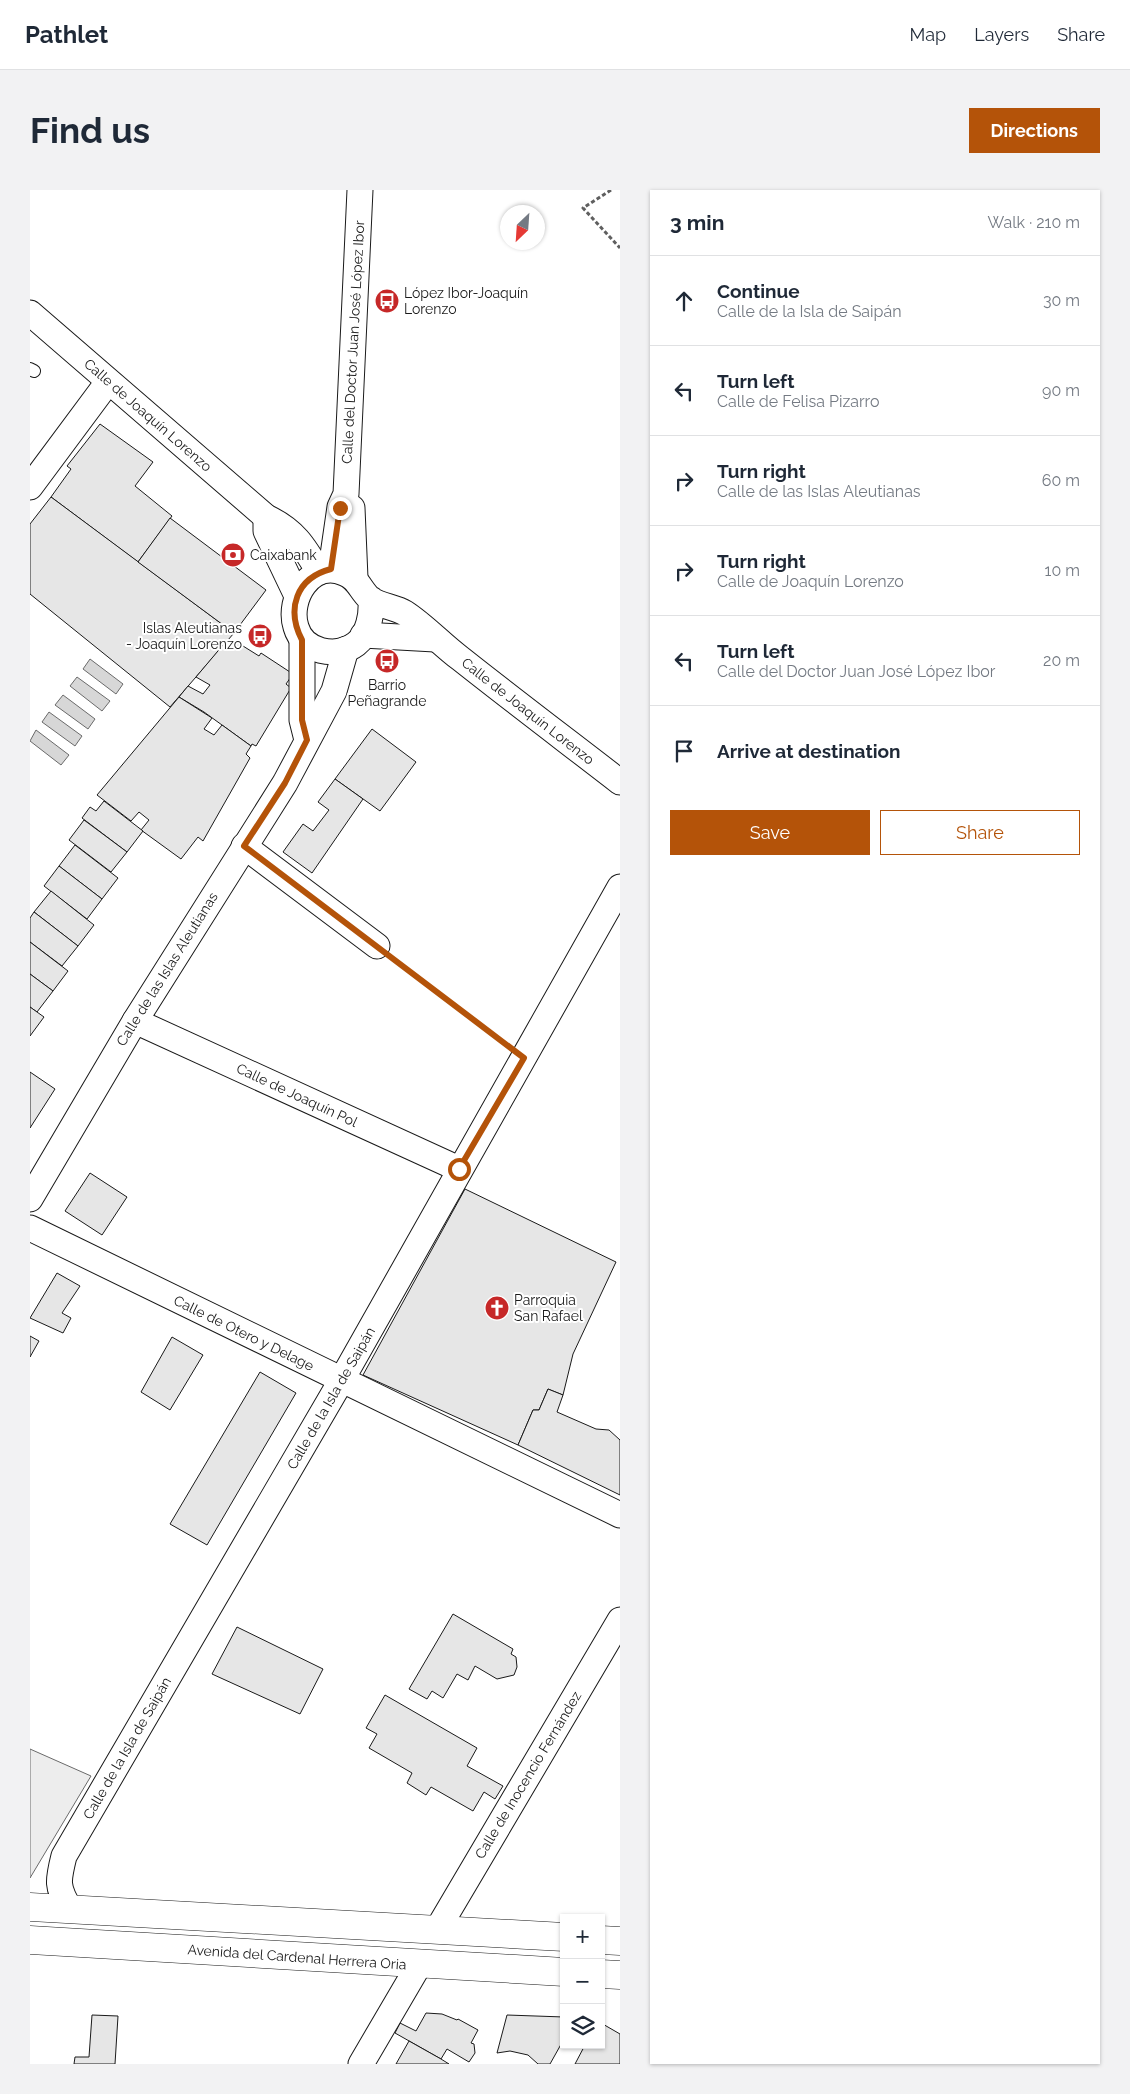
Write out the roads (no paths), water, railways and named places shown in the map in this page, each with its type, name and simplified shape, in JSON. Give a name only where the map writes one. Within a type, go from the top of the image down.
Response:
[{"type":"main road","points":[[30,1907],[560,1937]]},
{"type":"main road","name":"Avenida del Cardenal Herrera Oria","points":[[30,1940],[560,1972]]},
{"type":"main road","points":[[605,1940],[620,1941]]},
{"type":"main road","points":[[605,1974],[620,1975]]},
{"type":"street","name":"Calle del Doctor Juan José López Ibor","points":[[325,571],[340,508],[346,494],[360,190]]},
{"type":"street","name":"Calle de Joaquín Lorenzo","points":[[30,313],[266,517],[283,525],[303,544],[325,571]]},
{"type":"street","points":[[30,487],[108,382]]},
{"type":"street","name":"Calle del Doctor Juan José López Ibor","points":[[346,494],[352,508],[355,578]]},
{"type":"street","points":[[266,517],[266,531],[297,596]]},
{"type":"street","points":[[307,740],[302,720],[302,640],[294,619],[297,596],[306,583],[325,571],[355,578],[371,599]]},
{"type":"street","name":"Calle de Joaquín Lorenzo","points":[[371,599],[405,613],[435,639],[620,782]]},
{"type":"street","name":"Calle de las Islas Aleutianas","points":[[30,1199],[135,1021],[285,783],[334,691],[354,642],[372,612],[371,599]]},
{"type":"street","points":[[302,640],[324,651],[335,652],[354,642],[435,639]]},
{"type":"street","points":[[244,846],[377,946]]},
{"type":"street","name":"Calle de la Isla de Saipán","points":[[70,1909],[61,1895],[58,1880],[64,1856],[341,1381],[459,1169],[620,887]]},
{"type":"street","name":"Calle de Joaquín Pol","points":[[135,1021],[459,1169]]},
{"type":"street","name":"Calle de Otero y Delage","points":[[30,1228],[341,1381],[620,1515]]},
{"type":"street","name":"Calle de Inocencio Fernández","points":[[437,1930],[620,1620]]},
{"type":"street","points":[[361,2064],[419,1964]]},
{"type":"place","name":"López Ibor-Joaquín Lorenzo","points":[[387,301]]},
{"type":"place","name":"Caixabank","points":[[233,555]]},
{"type":"place","name":"Islas Aleutianas - Joaquín Lorenzo","points":[[260,636]]},
{"type":"place","name":"Barrio Peñagrande","points":[[387,661]]},
{"type":"place","name":"Parroquia San Rafael","points":[[497,1308]]}]
